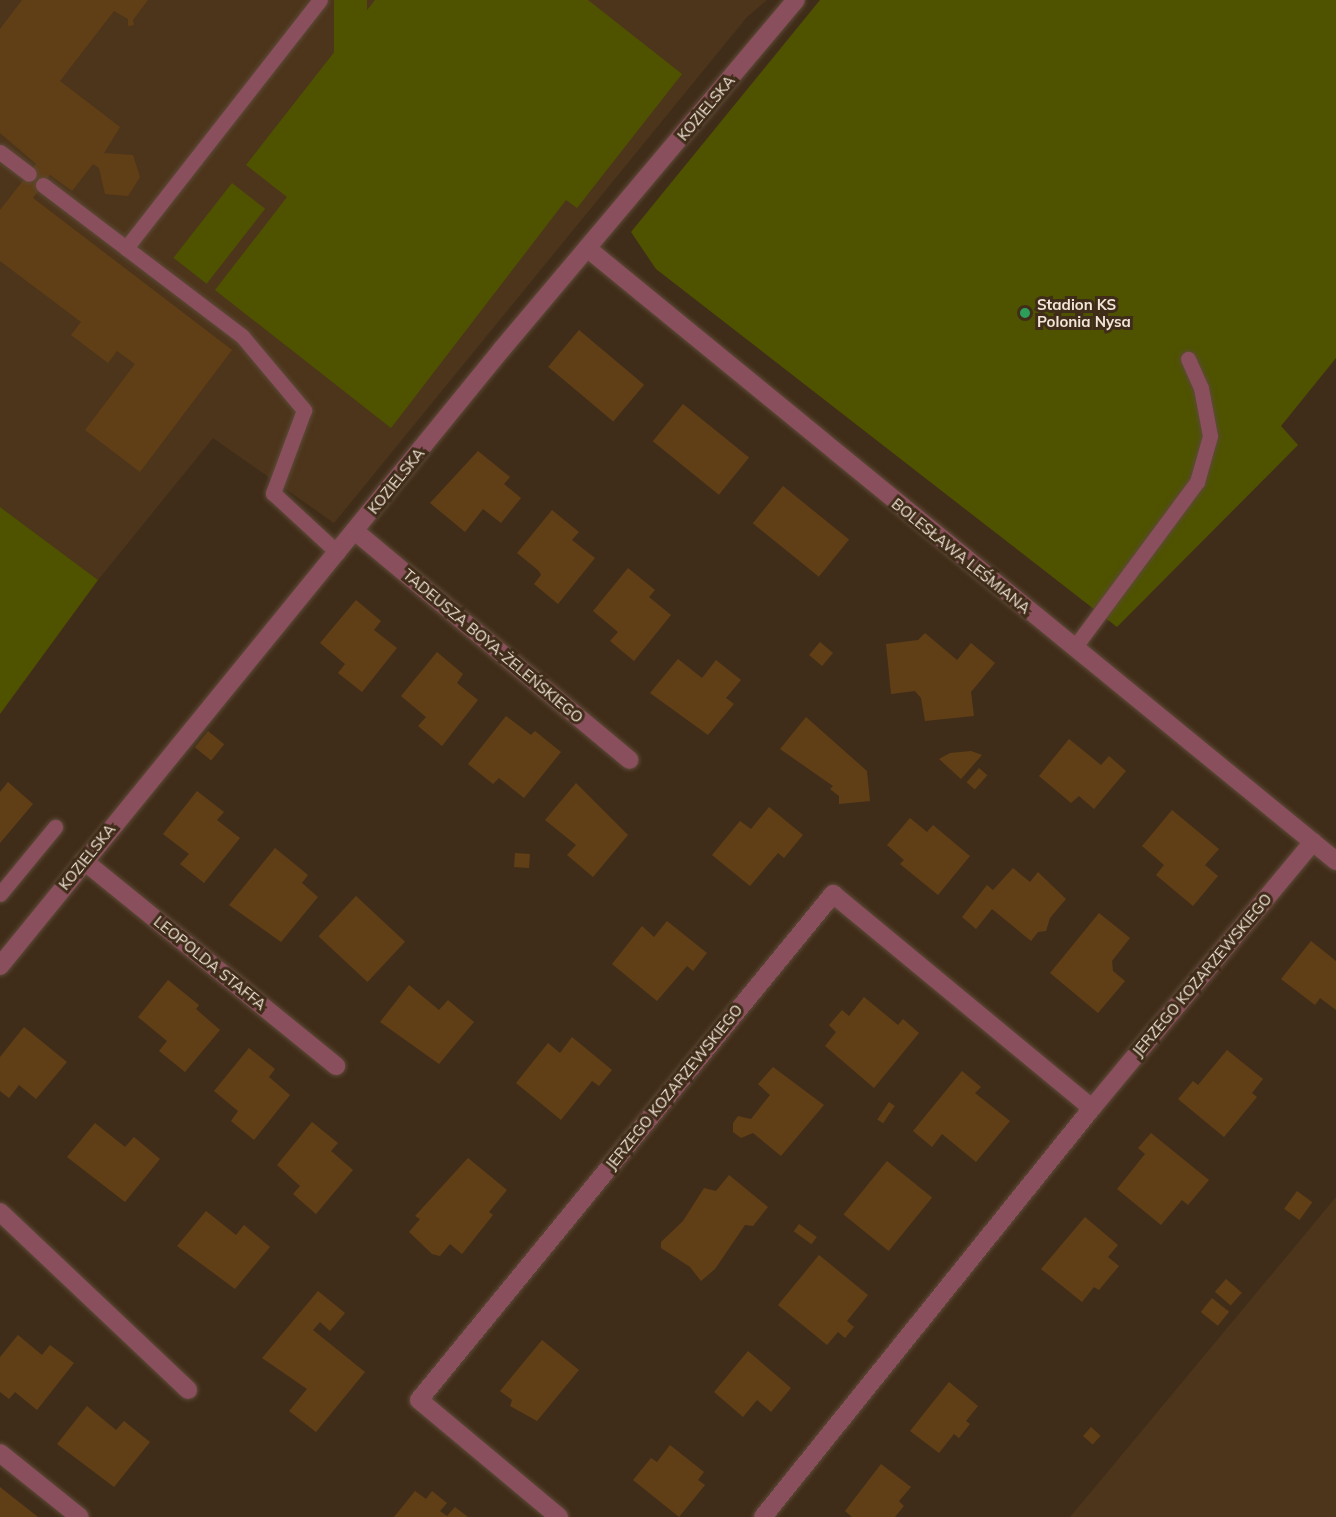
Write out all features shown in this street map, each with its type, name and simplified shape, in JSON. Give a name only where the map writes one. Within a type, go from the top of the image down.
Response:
[{"type":"street","name":"KOZIELSKA","points":[[0,966],[587,248],[796,0]]},
{"type":"street","name":"BOLESŁAWA LEŚMIANA","points":[[587,248],[1336,861]]},
{"type":"street","name":"TADEUSZA BOYA-ŻELEŃSKIEGO","points":[[356,532],[630,760]]},
{"type":"street","name":"JERZEGO KOZARZEWSKIEGO","points":[[763,1517],[1092,1108],[1313,842]]},
{"type":"street","name":"LEOPOLDA STAFFA","points":[[84,861],[336,1066]]},
{"type":"street","name":"JERZEGO KOZARZEWSKIEGO","points":[[559,1517],[419,1400],[833,894],[1092,1108]]},
{"type":"street","points":[[0,1212],[188,1390]]},
{"type":"street","points":[[0,1453],[80,1517]]},
{"type":"lane","points":[[126,248],[320,0]]},
{"type":"lane","points":[[0,152],[28,174]]},
{"type":"lane","points":[[43,185],[242,336],[304,410],[273,493],[338,553]]},
{"type":"lane","points":[[1074,648],[1197,482],[1210,436],[1201,388],[1188,359]]},
{"type":"lane","points":[[0,894],[56,826]]},
{"type":"shaded area","points":[[0,0],[767,0],[747,17],[334,523],[213,438],[98,580],[0,507]]},
{"type":"shaded area","points":[[334,0],[367,0],[367,278],[334,278]]},
{"type":"shaded area","points":[[375,0],[588,0],[682,74],[577,208],[566,200],[391,428],[215,290],[287,197],[246,165]]},
{"type":"shaded area","name":"Stadion KS Polonia Nysa","points":[[820,0],[1336,0],[1336,358],[1281,426],[1298,445],[1117,627],[656,269],[631,232]]},
{"type":"shaded area","points":[[232,183],[265,209],[207,284],[174,258]]},
{"type":"shaded area","points":[[0,507],[98,580],[0,714]]},
{"type":"shaded area","points":[[1336,1197],[1336,1517],[1070,1517],[1101,1480]]},
{"type":"building","points":[[22,0],[148,0],[133,20],[134,25],[128,26],[128,19],[114,11],[60,81],[120,127],[104,153],[133,155],[140,177],[128,196],[105,194],[99,168],[93,164],[72,191],[50,175],[33,198],[232,350],[140,472],[85,430],[135,364],[117,351],[108,363],[71,335],[81,322],[0,261],[0,210],[36,164],[0,133],[0,29]]},
{"type":"building","points":[[579,330],[644,385],[613,421],[548,367]]},
{"type":"building","points":[[683,404],[749,457],[719,495],[653,441]]},
{"type":"building","points":[[478,451],[510,477],[504,484],[521,498],[501,523],[483,509],[465,532],[430,503]]},
{"type":"building","points":[[783,486],[849,539],[819,577],[753,523]]},
{"type":"building","points":[[552,510],[579,532],[572,540],[595,558],[558,604],[534,584],[541,575],[539,571],[517,553]]},
{"type":"building","points":[[628,568],[655,590],[649,597],[671,615],[634,661],[610,641],[618,632],[593,611]]},
{"type":"building","points":[[356,600],[381,621],[374,630],[397,648],[362,692],[338,673],[345,664],[320,643]]},
{"type":"building","points":[[925,633],[957,660],[971,643],[995,663],[971,692],[974,716],[925,721],[921,698],[915,691],[891,694],[886,644],[918,640]]},
{"type":"building","points":[[820,642],[833,653],[822,666],[809,655]]},
{"type":"building","points":[[437,652],[463,674],[457,683],[478,700],[442,746],[418,726],[426,717],[401,696]]},
{"type":"building","points":[[678,659],[702,678],[716,660],[741,680],[726,698],[734,704],[708,735],[650,693]]},
{"type":"building","points":[[506,716],[531,735],[535,731],[561,752],[524,798],[499,778],[493,784],[468,764]]},
{"type":"building","points":[[806,717],[867,771],[870,801],[839,804],[839,796],[830,789],[833,786],[780,749]]},
{"type":"building","points":[[208,731],[224,744],[211,761],[195,747]]},
{"type":"building","points":[[1069,739],[1101,765],[1109,756],[1126,771],[1094,809],[1079,796],[1071,803],[1039,776]]},
{"type":"building","points":[[971,751],[982,755],[961,779],[939,759],[950,753]]},
{"type":"building","points":[[979,768],[987,775],[975,790],[967,782]]},
{"type":"building","points":[[8,782],[33,804],[0,843],[0,792]]},
{"type":"building","points":[[576,783],[628,835],[593,877],[567,855],[576,845],[545,820]]},
{"type":"building","points":[[197,791],[224,812],[217,820],[240,838],[204,883],[180,864],[189,854],[163,834]]},
{"type":"building","points":[[769,807],[803,835],[784,858],[778,853],[750,886],[712,855],[740,821],[751,829]]},
{"type":"building","points":[[1172,810],[1219,849],[1205,865],[1218,876],[1193,906],[1156,875],[1164,865],[1142,846]]},
{"type":"building","points":[[910,818],[927,832],[933,825],[970,856],[938,895],[900,864],[904,860],[887,845]]},
{"type":"building","points":[[275,848],[308,875],[302,883],[318,897],[281,942],[229,905]]},
{"type":"building","points":[[515,853],[530,854],[529,868],[514,867]]},
{"type":"building","points":[[1013,868],[1030,882],[1038,872],[1066,899],[1050,918],[1046,931],[1038,932],[1031,941],[992,909],[976,929],[962,917],[987,885],[993,890]]},
{"type":"building","points":[[356,896],[405,942],[367,982],[318,936]]},
{"type":"building","points":[[1099,913],[1130,938],[1112,961],[1113,971],[1125,981],[1098,1013],[1050,973]]},
{"type":"building","points":[[667,921],[707,953],[693,971],[687,966],[657,1001],[612,964],[642,926],[654,937]]},
{"type":"building","points":[[1311,941],[1336,961],[1336,1010],[1320,998],[1315,1005],[1281,979]]},
{"type":"building","points":[[168,980],[199,1005],[196,1009],[220,1030],[185,1072],[159,1051],[167,1041],[138,1017]]},
{"type":"building","points":[[409,985],[439,1010],[448,1000],[474,1022],[439,1064],[380,1022]]},
{"type":"building","points":[[864,997],[898,1025],[903,1019],[919,1033],[874,1088],[825,1046],[836,1032],[829,1025],[842,1010],[849,1016]]},
{"type":"building","points":[[24,1027],[67,1062],[36,1099],[19,1085],[9,1098],[0,1091],[0,1057]]},
{"type":"building","points":[[572,1037],[612,1070],[599,1086],[592,1081],[561,1120],[516,1083],[548,1043],[560,1053]]},
{"type":"building","points":[[249,1048],[275,1069],[269,1077],[290,1095],[254,1140],[231,1121],[238,1111],[214,1091]]},
{"type":"building","points":[[1227,1050],[1263,1079],[1252,1093],[1257,1097],[1224,1137],[1178,1099],[1193,1081],[1198,1085]]},
{"type":"building","points":[[773,1067],[824,1105],[781,1156],[753,1133],[741,1138],[733,1132],[733,1123],[738,1116],[751,1119],[770,1095],[758,1084]]},
{"type":"building","points":[[962,1071],[981,1087],[975,1093],[1010,1121],[976,1162],[942,1134],[932,1147],[913,1131]]},
{"type":"building","points":[[889,1102],[895,1106],[883,1123],[877,1119]]},
{"type":"building","points":[[312,1122],[338,1143],[331,1151],[353,1170],[316,1214],[293,1194],[300,1186],[277,1165]]},
{"type":"building","points":[[95,1123],[125,1147],[134,1137],[160,1159],[125,1202],[67,1157]]},
{"type":"building","points":[[1151,1133],[1209,1180],[1188,1205],[1182,1200],[1161,1225],[1117,1189],[1145,1154],[1138,1148]]},
{"type":"building","points":[[468,1158],[507,1190],[489,1212],[493,1215],[462,1254],[450,1244],[440,1256],[432,1254],[409,1232],[420,1219],[415,1216]]},
{"type":"building","points":[[887,1161],[932,1198],[889,1251],[844,1215]]},
{"type":"building","points":[[729,1175],[768,1207],[753,1226],[745,1225],[715,1269],[701,1281],[690,1267],[661,1248],[661,1242],[683,1221],[704,1188],[716,1191]]},
{"type":"building","points":[[1297,1191],[1312,1202],[1299,1220],[1284,1209]]},
{"type":"building","points":[[206,1211],[236,1235],[244,1225],[270,1247],[235,1289],[177,1246]]},
{"type":"building","points":[[1085,1217],[1118,1245],[1108,1257],[1119,1266],[1099,1290],[1094,1287],[1082,1302],[1041,1269]]},
{"type":"building","points":[[799,1224],[817,1237],[812,1244],[794,1231]]},
{"type":"building","points":[[819,1255],[868,1295],[847,1321],[854,1327],[845,1338],[838,1332],[827,1345],[778,1305]]},
{"type":"building","points":[[1226,1279],[1242,1293],[1231,1306],[1215,1292]]},
{"type":"building","points":[[318,1291],[345,1313],[330,1331],[320,1322],[313,1330],[365,1372],[316,1432],[289,1411],[307,1389],[262,1358]]},
{"type":"building","points":[[1212,1298],[1229,1312],[1218,1326],[1201,1312]]},
{"type":"building","points":[[18,1335],[42,1355],[50,1345],[74,1363],[37,1410],[15,1392],[9,1399],[0,1392],[0,1357]]},
{"type":"building","points":[[542,1340],[579,1370],[537,1421],[510,1406],[512,1400],[500,1391]]},
{"type":"building","points":[[748,1351],[791,1388],[771,1412],[757,1400],[743,1417],[714,1392]]},
{"type":"building","points":[[949,1382],[978,1406],[966,1421],[970,1424],[959,1438],[954,1434],[939,1453],[910,1431]]},
{"type":"building","points":[[87,1406],[116,1430],[124,1421],[150,1442],[114,1487],[57,1444]]},
{"type":"building","points":[[1091,1427],[1101,1436],[1093,1445],[1083,1436]]},
{"type":"building","points":[[670,1445],[704,1472],[698,1480],[705,1485],[679,1517],[633,1480],[651,1458],[657,1462]]},
{"type":"building","points":[[881,1464],[911,1487],[899,1501],[904,1506],[895,1517],[852,1517],[845,1511]]},
{"type":"building","points":[[0,1487],[38,1517],[0,1517]]},
{"type":"building","points":[[415,1491],[426,1499],[432,1491],[447,1503],[440,1511],[447,1516],[455,1507],[468,1517],[394,1517]]},
{"type":"place","name":"Stadion KS Polonia Nysa","points":[[1025,313]]}]
